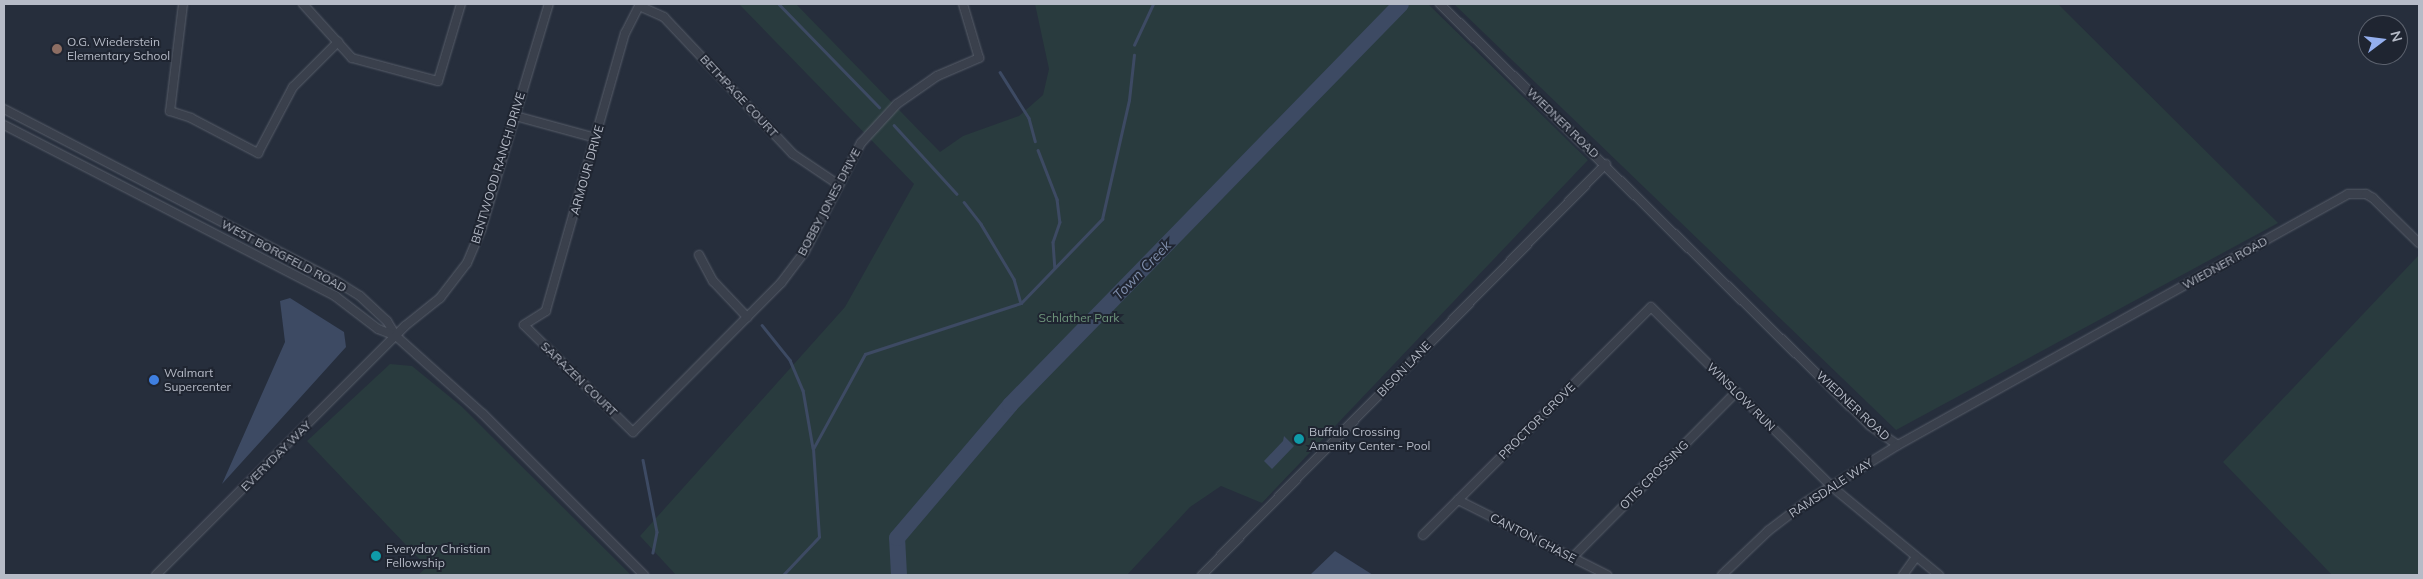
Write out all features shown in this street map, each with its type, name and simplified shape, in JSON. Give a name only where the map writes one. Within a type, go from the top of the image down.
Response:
[{"type":"street","points":[[182,4],[170,111],[192,118],[258,153],[293,87],[338,42]]},
{"type":"street","points":[[303,4],[352,58],[438,81],[460,4]]},
{"type":"street","name":"BENTWOOD RANCH DRIVE","points":[[396,336],[440,298],[467,263],[481,230],[549,4]]},
{"type":"street","name":"BOBBY JONES DRIVE","points":[[633,432],[781,283],[805,251],[861,143],[898,104],[937,76],[978,58],[963,4]]},
{"type":"street","name":"WIEDNER ROAD","points":[[1440,4],[1606,164],[1869,425],[1898,446],[2348,194],[2366,194],[2373,198],[2419,243]]},
{"type":"street","name":"ARMOUR DRIVE","points":[[524,325],[546,311],[625,33],[639,6]]},
{"type":"street","name":"BETHPAGE COURT","points":[[639,6],[664,17],[792,154],[839,185]]},
{"type":"street","name":"WEST BORGFELD ROAD","points":[[4,109],[336,281],[360,296],[388,321],[396,336]]},
{"type":"street","points":[[515,116],[596,138]]},
{"type":"street","name":"WEST BORGFELD ROAD","points":[[4,125],[327,292],[378,329],[396,336]]},
{"type":"street","name":"BISON LANE","points":[[1202,575],[1606,164]]},
{"type":"street","points":[[699,255],[713,281],[747,317]]},
{"type":"street","name":"WINSLOW RUN","points":[[1651,307],[1831,486],[1939,575]]},
{"type":"street","name":"PROCTOR GROVE","points":[[1423,535],[1651,307]]},
{"type":"street","name":"SARAZEN COURT","points":[[524,325],[633,432]]},
{"type":"street","points":[[396,336],[483,414],[644,575]]},
{"type":"street","name":"EVERYDAY WAY","points":[[156,575],[396,336]]},
{"type":"street","name":"OTIS CROSSING","points":[[1572,558],[1736,392]]},
{"type":"street","name":"RAMSDALE WAY","points":[[1722,575],[1768,531],[1831,486],[1898,446]]},
{"type":"street","name":"CANTON CHASE","points":[[1458,500],[1607,575]]},
{"type":"street","points":[[1903,575],[1916,557]]},
{"type":"green space","name":"Schlather Park","points":[[739,4],[796,4],[940,152],[963,136],[1019,116],[1043,95],[1049,69],[1035,4],[1428,4],[1588,160],[1262,503],[1221,486],[1190,507],[1127,575],[676,575],[640,536],[845,307],[914,184]]},
{"type":"green space","points":[[1454,4],[2058,4],[2278,223],[1896,430]]},
{"type":"green space","points":[[2418,256],[2419,575],[2332,575],[2223,462]]},
{"type":"green space","points":[[390,364],[412,366],[461,406],[631,575],[418,575],[427,567],[307,441]]},
{"type":"water","points":[[290,298],[344,332],[346,347],[222,484],[285,342],[280,301]]},
{"type":"water","points":[[1284,436],[1294,446],[1272,469],[1264,461],[1283,441]]},
{"type":"water","points":[[1335,551],[1373,575],[1310,575]]},
{"type":"waterway","points":[[779,4],[879,107]]},
{"type":"waterway","points":[[1134,45],[1153,4]]},
{"type":"waterway","name":"Town Creek","points":[[899,575],[897,538],[1010,405],[1401,4]]},
{"type":"waterway","points":[[783,575],[819,537],[813,449],[865,354],[1021,303],[1102,219],[1129,100],[1134,55]]},
{"type":"waterway","points":[[1000,72],[1029,118],[1035,141]]},
{"type":"waterway","points":[[894,125],[957,194]]},
{"type":"waterway","points":[[1038,150],[1057,199],[1060,222],[1053,242],[1055,268]]},
{"type":"waterway","points":[[964,202],[981,224],[1014,279],[1021,303]]},
{"type":"waterway","points":[[762,325],[790,360],[803,390],[813,448]]},
{"type":"waterway","points":[[643,460],[657,532],[653,553]]},
{"type":"place","name":"O.G. Wiederstein Elementary School","points":[[57,49]]},
{"type":"place","name":"Walmart Supercenter","points":[[154,380]]},
{"type":"place","name":"Buffalo Crossing Amenity Center - Pool","points":[[1299,439]]},
{"type":"place","name":"Everyday Christian Fellowship","points":[[376,556]]}]
